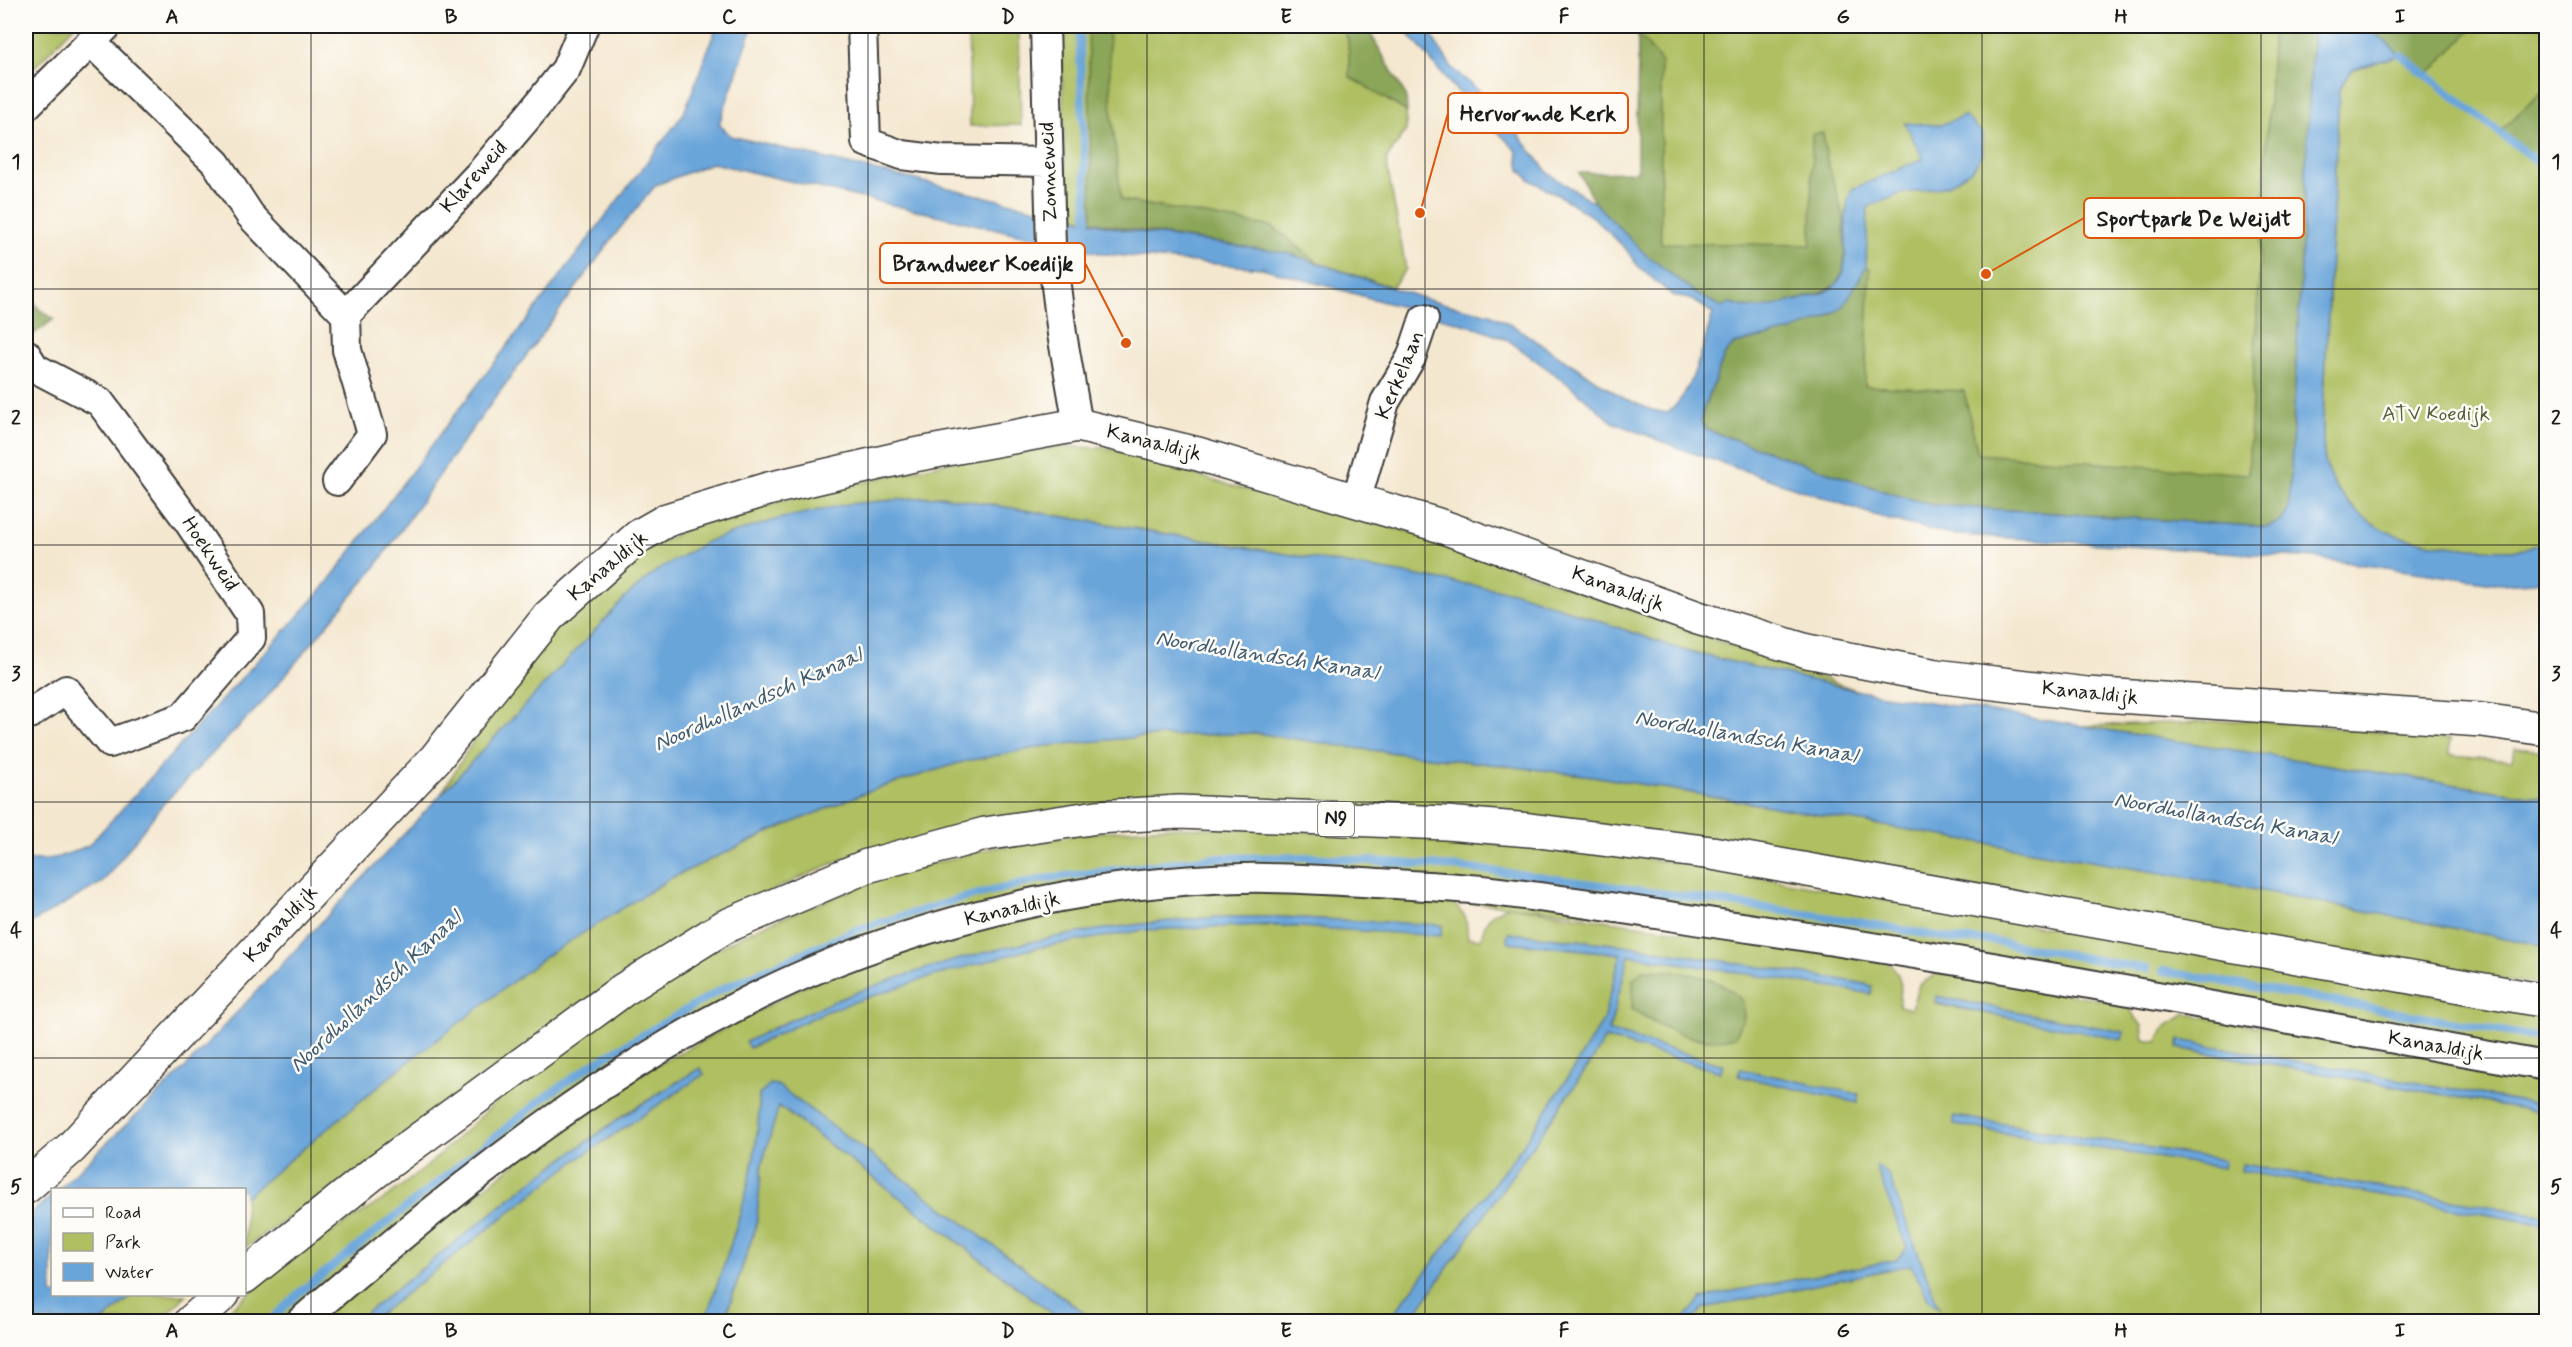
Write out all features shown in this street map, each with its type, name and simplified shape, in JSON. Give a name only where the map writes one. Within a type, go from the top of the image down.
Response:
[{"type":"street","name":"Klareweid","points":[[346,315],[481,172],[532,112],[566,69],[584,26]]},
{"type":"street","points":[[862,26],[866,142],[902,155],[942,160],[1048,162]]},
{"type":"street","name":"Zonneweid","points":[[1045,26],[1051,246],[1062,334],[1078,424]]},
{"type":"street","points":[[26,106],[99,34],[216,163],[250,215],[346,315],[347,350],[372,434],[337,481]]},
{"type":"street","name":"Kerkelaan","points":[[1356,501],[1385,402],[1411,358],[1424,319]]},
{"type":"street","name":"Hoekweid","points":[[26,354],[35,368],[100,402],[188,521],[250,614],[251,638],[183,717],[110,744],[66,690],[27,713]]},
{"type":"street","name":"Kanaaldijk","points":[[26,1187],[70,1148],[436,758],[549,616],[639,536],[668,520],[768,489],[914,455],[1078,424],[1198,454],[1435,524],[1698,618],[1807,651],[1936,676],[2087,694],[2482,720],[2547,729]]},
{"type":"street","name":"N9","points":[[246,1275],[375,1172],[622,990],[724,927],[867,866],[985,834],[1097,817],[1179,812],[1446,824],[1530,830],[1701,851],[2547,1001]]},
{"type":"street","name":"Kanaaldijk","points":[[300,1322],[506,1154],[608,1081],[707,1021],[802,975],[925,930],[1009,908],[1138,886],[1228,878],[1282,878],[1484,890],[1917,953],[2547,1066]]},
{"type":"street","points":[[192,1322],[221,1296]]},
{"type":"green space","points":[[26,26],[74,26],[26,76]]},
{"type":"green space","points":[[968,26],[1019,26],[1021,125],[970,126]]},
{"type":"green space","points":[[1061,26],[1366,26],[1406,96],[1406,130],[1386,160],[1406,269],[1392,287],[1287,253],[1125,230],[1066,215]]},
{"type":"green space","points":[[1088,26],[1108,26],[1112,116],[1121,200],[1273,227],[1321,265],[1265,251],[1149,233],[1092,221]]},
{"type":"green space","points":[[1342,26],[1366,26],[1406,96],[1407,112],[1350,77],[1348,40]]},
{"type":"green space","points":[[1638,26],[2313,26],[2289,509],[1974,510],[1722,308],[1644,253],[1637,172]]},
{"type":"green space","points":[[2273,26],[2313,26],[2289,509],[2281,522],[2268,527],[1932,505],[1889,493],[1707,430],[1701,421],[1703,410],[1725,354],[1734,344],[1791,331],[1843,307],[1866,267],[1870,268],[1865,386],[1964,391],[1978,454],[2248,474]]},
{"type":"green space","points":[[2366,26],[2474,26],[2427,76]]},
{"type":"green space","name":"ATV Koedijk","points":[[2474,26],[2546,26],[2546,88],[2499,132],[2546,169],[2546,541],[2525,549],[2496,550],[2455,546],[2416,540],[2388,532],[2365,517],[2344,498],[2329,476],[2324,452],[2323,420],[2339,90],[2351,70],[2401,55],[2427,75]]},
{"type":"green space","points":[[1638,33],[1661,61],[1661,243],[1811,245],[1812,134],[1823,133],[1827,161],[1844,217],[1843,271],[1836,285],[1818,294],[1763,309],[1748,309],[1730,303],[1723,308],[1698,295],[1644,253],[1595,203],[1579,173],[1637,172]]},
{"type":"green space","points":[[2546,88],[2546,169],[2499,132]]},
{"type":"green space","points":[[26,290],[39,309],[54,319],[30,337],[26,330]]},
{"type":"green space","points":[[1060,447],[1109,448],[1228,485],[1418,534],[1859,691],[1685,651],[1519,593],[940,496],[848,504],[656,571],[626,597],[436,802],[512,678],[566,616],[642,552],[706,519],[949,462]]},
{"type":"green space","points":[[2255,720],[2450,739],[2450,755],[2513,760],[2515,748],[2546,751],[2546,799],[2081,726]]},
{"type":"green space","points":[[1256,733],[1354,748],[1593,776],[2231,885],[2546,946],[2546,986],[1239,798],[845,858],[737,906],[320,1198],[246,1246],[246,1196],[399,1069],[546,955],[671,878],[772,831],[869,791],[962,762],[1046,746],[1140,737]]},
{"type":"green space","points":[[1166,827],[1295,831],[1487,843],[1678,863],[2546,1015],[2546,1059],[1948,948],[1176,874],[730,999],[288,1321],[215,1322],[294,1255],[380,1202],[425,1168],[505,1094],[609,1016],[712,951],[762,926],[893,874],[992,848],[1090,833]]},
{"type":"green space","points":[[1232,887],[1451,900],[1466,918],[1468,938],[1481,939],[1489,918],[1497,911],[1509,906],[1888,962],[1899,977],[1901,993],[1899,1006],[1911,1009],[1919,985],[1940,972],[2126,1004],[2142,1026],[2144,1040],[2157,1042],[2166,1026],[2187,1014],[2546,1076],[2546,1106],[2181,1041],[2178,1046],[2178,1048],[2546,1113],[2546,1216],[2243,1165],[2242,1170],[2546,1225],[2546,1321],[1429,1321],[1416,1313],[1594,1058],[1605,1038],[1720,1071],[1723,1065],[1609,1031],[1629,954],[1871,994],[1872,992],[1861,983],[1624,945],[1509,933],[1508,942],[1621,954],[1603,1021],[1521,1148],[1388,1321],[1095,1321],[777,1085],[759,1095],[755,1152],[749,1181],[733,1239],[705,1321],[371,1321],[572,1163],[704,1074],[700,1068],[620,1117],[531,1182],[356,1321],[315,1322],[602,1095],[817,979],[1008,917]],"holes":[[[1221,917],[1281,917],[1442,926],[1441,935],[1256,926],[1182,927],[1107,935],[1026,951],[943,972],[828,1011],[750,1048],[747,1043],[781,1024],[841,1000],[934,967],[981,954],[1123,926]],[[1935,1004],[2070,1021],[2010,1018]],[[1955,1116],[2224,1160],[2223,1168],[1954,1124]]]},
{"type":"green space","points":[[1642,970],[1696,975],[1721,984],[1743,1001],[1744,1018],[1735,1037],[1722,1040],[1695,1038],[1669,1029],[1632,1009],[1633,981]]},
{"type":"green space","points":[[778,1106],[1062,1321],[724,1322],[756,1226],[762,1164]]},
{"type":"green space","points":[[132,1296],[185,1296],[161,1321],[103,1321]]},
{"type":"water","points":[[717,26],[753,26],[719,124],[731,136],[1125,230],[1287,253],[1432,301],[1490,314],[1515,327],[1623,398],[1652,410],[1667,413],[1684,394],[1691,381],[1713,313],[1693,300],[1672,295],[1637,265],[1626,249],[1595,219],[1530,180],[1520,170],[1517,151],[1453,87],[1402,26],[1425,26],[1453,69],[1495,104],[1549,174],[1595,203],[1644,253],[1698,295],[1722,307],[1730,303],[1755,308],[1768,307],[1816,295],[1832,288],[1842,275],[1845,265],[1846,212],[1852,189],[1923,159],[1905,123],[1940,125],[1964,116],[1982,132],[1983,154],[1972,170],[1947,186],[1900,194],[1868,207],[1866,267],[1843,307],[1826,318],[1791,331],[1734,344],[1725,354],[1703,410],[1701,421],[1706,430],[1889,493],[1932,505],[2268,527],[2281,522],[2289,509],[2313,26],[2366,26],[2401,55],[2351,70],[2339,90],[2323,420],[2324,452],[2329,476],[2344,498],[2357,511],[2380,528],[2400,536],[2435,543],[2496,550],[2525,549],[2546,541],[2546,577],[2535,582],[2500,584],[2315,558],[1948,534],[1886,519],[1687,451],[1613,422],[1568,384],[1508,340],[1474,327],[1262,268],[1104,254],[712,163],[656,185],[617,232],[460,446],[374,569],[261,704],[163,804],[103,882],[26,926],[26,859],[50,859],[89,845],[321,591],[684,113]]},
{"type":"water","name":"Noordhollandsch Kanaal","points":[[940,496],[1519,593],[1685,651],[1859,691],[2546,799],[2546,946],[2231,885],[1593,776],[1354,748],[1256,733],[1140,737],[1046,746],[962,762],[869,791],[772,831],[671,878],[546,956],[399,1069],[246,1196],[246,1188],[60,1188],[181,1072],[626,597],[656,571],[708,541],[778,519],[848,504]]},
{"type":"water","points":[[1221,917],[1281,917],[1442,925],[1441,936],[1268,925],[1145,930],[1035,948],[927,978],[827,1011],[749,1048],[746,1042],[859,991],[977,954],[1098,930]]},
{"type":"water","points":[[1508,933],[1624,945],[1861,983],[1872,986],[1871,994],[1629,955],[1609,1031],[1723,1065],[1720,1072],[1605,1038],[1594,1058],[1416,1313],[1429,1321],[1388,1321],[1521,1148],[1603,1021],[1621,954],[1507,942]]},
{"type":"water","points":[[1936,996],[2124,1032],[2122,1040],[1935,1003]]},
{"type":"water","points":[[2180,1040],[2546,1106],[2546,1113],[2178,1048]]},
{"type":"water","points":[[700,1068],[704,1074],[572,1163],[371,1321],[356,1321],[531,1182],[620,1118]]},
{"type":"water","points":[[1740,1069],[1859,1094],[1858,1103],[1738,1076]]},
{"type":"water","points":[[770,1084],[777,1085],[1095,1321],[1062,1321],[779,1106],[762,1164],[756,1226],[724,1321],[705,1321],[733,1239],[749,1181],[755,1152],[759,1095]]},
{"type":"water","points":[[1954,1116],[2225,1160],[2223,1168],[1990,1131],[1954,1124]]},
{"type":"water","points":[[2242,1164],[2546,1216],[2546,1225],[2241,1171]]},
{"type":"water","points":[[1875,1165],[1888,1174],[1939,1308],[1929,1300],[1911,1265],[1704,1308],[1691,1321],[1682,1321],[1701,1299],[1717,1294],[1896,1260],[1907,1248]]},
{"type":"water","points":[[51,1196],[51,1296],[132,1296],[103,1321],[26,1321],[26,1218]]},
{"type":"waterway","points":[[1079,26],[1087,220]]},
{"type":"waterway","points":[[2401,55],[2546,169]]},
{"type":"waterway","points":[[269,1322],[299,1293],[545,1097],[591,1065],[722,989],[856,930],[959,899],[1042,879],[1211,858],[1313,857],[1442,866],[1667,894],[1860,922],[1957,940],[1987,940],[2147,969]]},
{"type":"waterway","points":[[2163,971],[2546,1039]]},
{"type":"place","name":"Hervormde Kerk","points":[[1420,213]]},
{"type":"place","name":"Sportpark De Weijdt","points":[[1986,274]]},
{"type":"place","name":"Brandweer Koedijk","points":[[1126,343]]}]
